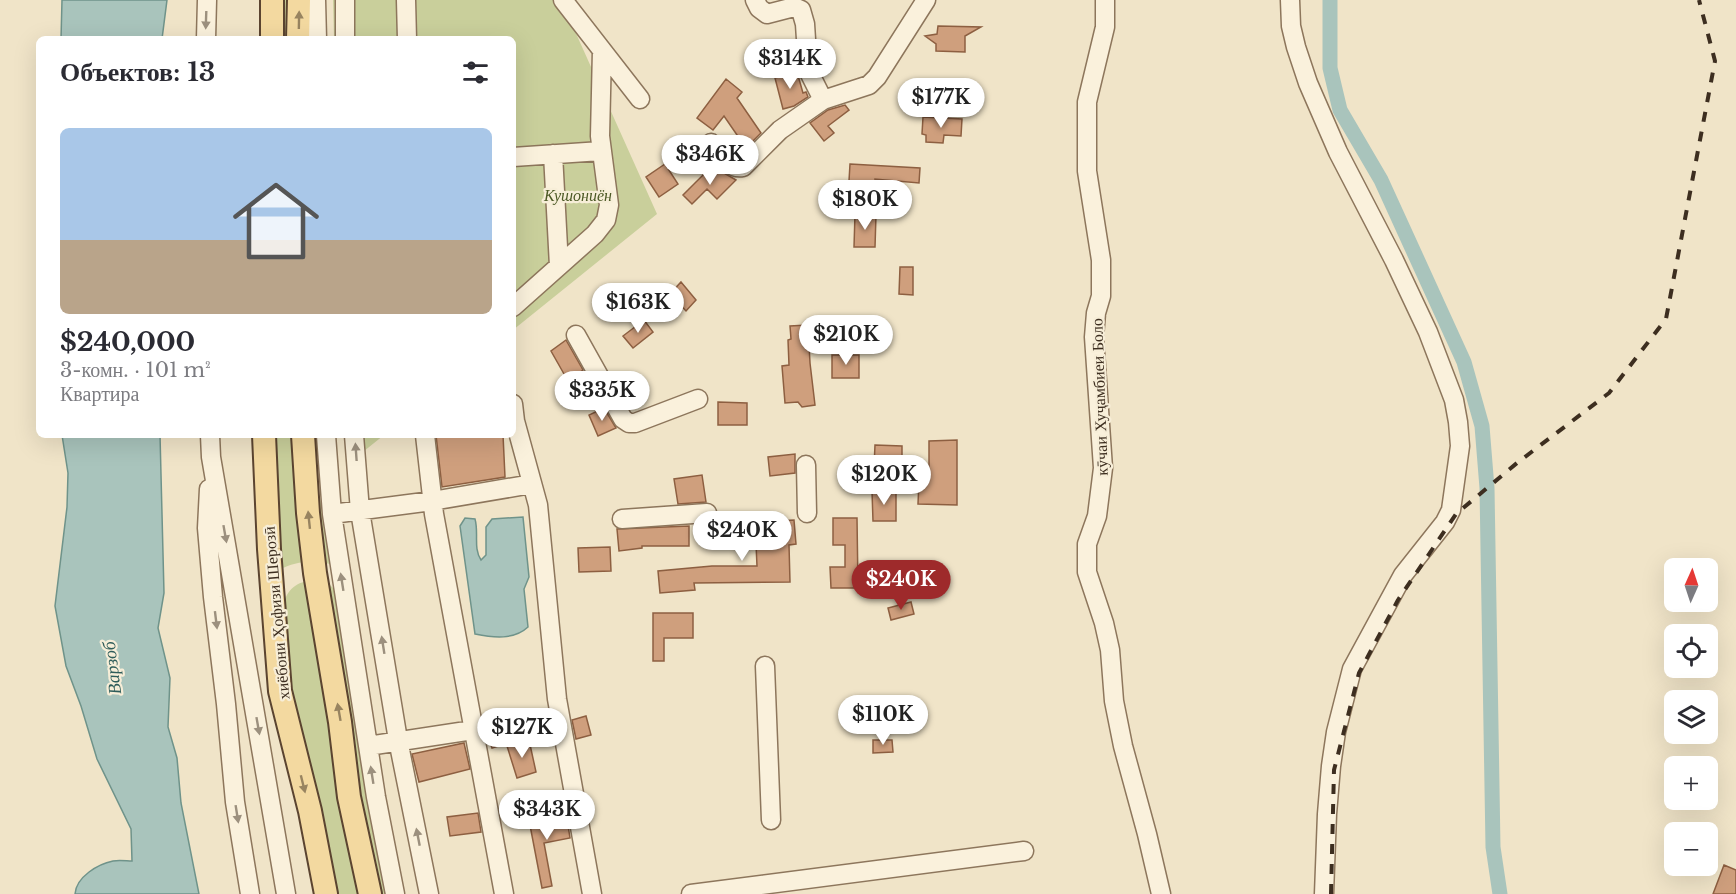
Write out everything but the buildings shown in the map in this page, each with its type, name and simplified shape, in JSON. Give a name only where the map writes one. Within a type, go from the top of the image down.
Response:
[{"type":"main road","points":[[272,0],[272,36]]},
{"type":"main road","points":[[298,36],[299,0]]},
{"type":"main road","name":"хиёбони Ҳофизи Шерозӣ","points":[[264,438],[269,549],[280,691],[310,810],[326,894]]},
{"type":"main road","points":[[303,438],[315,573],[340,722],[349,797],[370,894]]},
{"type":"street","points":[[206,36],[207,0]]},
{"type":"street","points":[[316,0],[316,36]]},
{"type":"street","points":[[345,0],[345,36]]},
{"type":"street","points":[[405,0],[407,36]]},
{"type":"street","points":[[563,0],[640,99]]},
{"type":"street","points":[[755,0],[759,8],[767,14],[794,7],[801,10],[805,24],[808,70],[823,100]]},
{"type":"street","points":[[711,143],[730,165],[736,169],[743,167],[780,130],[823,100],[869,85],[878,77],[926,0]]},
{"type":"street","name":"кӯчаи Хуҷамбиеи Боло","points":[[1105,0],[1105,27],[1087,102],[1087,171],[1101,260],[1101,296],[1096,313],[1094,337],[1103,468],[1096,516],[1087,544],[1087,572],[1104,623],[1110,650],[1114,701],[1123,746],[1161,894]]},
{"type":"street","points":[[1290,0],[1291,26],[1308,83],[1338,152],[1428,332],[1454,400],[1460,446],[1452,502],[1445,522],[1404,575],[1352,669],[1336,732],[1331,766],[1324,894]]},
{"type":"street","points":[[516,304],[595,234],[606,219],[609,205],[600,136],[602,50]]},
{"type":"street","points":[[516,157],[601,151]]},
{"type":"street","points":[[553,154],[559,266]]},
{"type":"street","points":[[576,335],[623,419],[629,423],[635,423],[698,399]]},
{"type":"street","points":[[516,425],[538,505],[557,699],[592,894]]},
{"type":"street","points":[[210,438],[207,528],[235,802],[250,894]]},
{"type":"street","points":[[326,438],[332,514],[368,746],[395,894]]},
{"type":"street","points":[[354,438],[360,511],[398,741],[429,894]]},
{"type":"street","points":[[424,438],[432,501],[504,894]]},
{"type":"street","points":[[211,457],[286,894]]},
{"type":"street","points":[[806,465],[807,513]]},
{"type":"street","points":[[332,514],[432,501],[532,484]]},
{"type":"street","points":[[622,519],[707,513]]},
{"type":"street","points":[[765,666],[771,820]]},
{"type":"street","points":[[368,746],[473,730]]},
{"type":"street","points":[[691,894],[1024,851]]},
{"type":"green space","points":[[271,0],[294,0],[293,36],[270,36]]},
{"type":"green space","name":"Кушониён","points":[[333,0],[561,0],[657,214],[516,328],[516,36],[334,36]]},
{"type":"green space","points":[[270,438],[308,438],[329,543],[330,564],[304,562],[279,570]]},
{"type":"green space","points":[[347,438],[380,438],[348,464]]},
{"type":"green space","points":[[316,580],[328,583],[337,592],[388,894],[333,894],[289,693],[282,608],[293,587],[303,582]]},
{"type":"water","points":[[62,0],[167,0],[162,36],[61,36]]},
{"type":"water","name":"Варзоб","points":[[62,438],[160,438],[164,593],[158,628],[170,678],[168,727],[177,758],[181,803],[199,894],[75,894],[79,882],[95,868],[113,861],[132,861],[131,829],[97,759],[66,666],[55,606],[67,507],[68,473]]},
{"type":"water","points":[[523,517],[529,577],[524,589],[528,627],[516,634],[503,637],[475,634],[460,526],[465,518],[475,519],[477,550],[481,560],[486,555],[486,527],[492,519]]},
{"type":"waterway","points":[[1330,0],[1330,68],[1340,110],[1381,180],[1464,362],[1482,426],[1487,488],[1493,847],[1500,894]]},
{"type":"railway","points":[[1331,894],[1334,770],[1359,673],[1398,600],[1456,514],[1517,463],[1609,393],[1666,319],[1715,61],[1699,0]]}]
